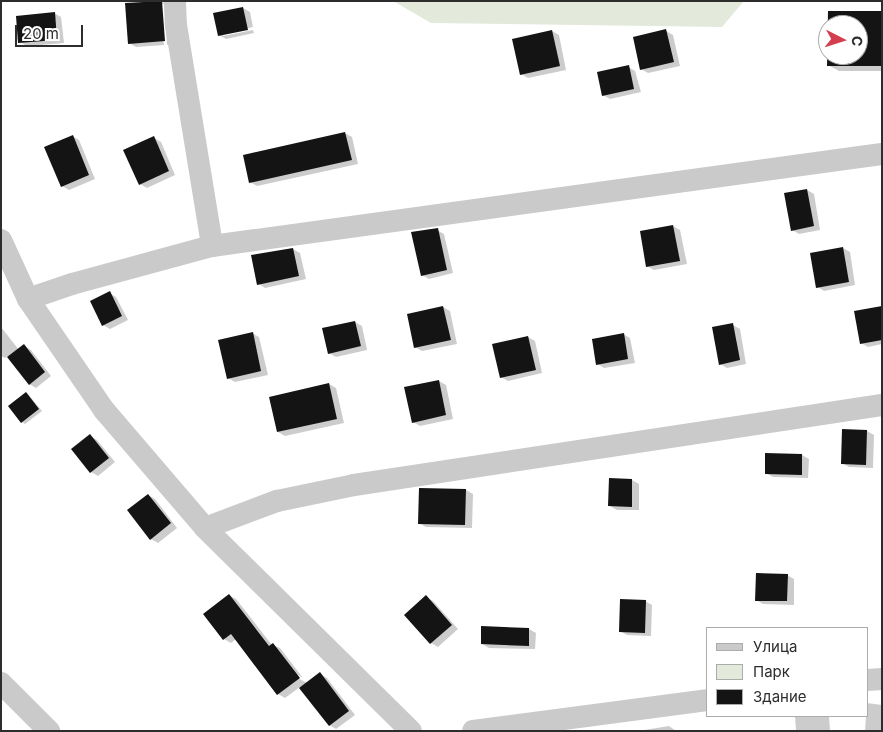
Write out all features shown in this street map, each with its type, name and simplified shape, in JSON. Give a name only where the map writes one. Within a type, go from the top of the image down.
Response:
[{"type":"street","points":[[174,1],[176,25],[212,246]]},
{"type":"street","points":[[28,299],[72,284],[212,246],[882,154]]},
{"type":"street","points":[[1,240],[28,299],[104,410],[205,528],[411,731]]},
{"type":"street","points":[[205,528],[277,502],[354,485],[882,405]]},
{"type":"street","points":[[868,680],[882,679]]},
{"type":"street","points":[[1,683],[49,731]]},
{"type":"street","points":[[473,731],[706,700]]},
{"type":"green space","points":[[393,1],[744,1],[722,27],[431,23]]},
{"type":"building","points":[[162,1],[165,41],[128,44],[125,3]]},
{"type":"building","points":[[243,7],[248,30],[218,36],[213,13]]},
{"type":"building","points":[[828,11],[882,11],[882,66],[827,66],[868,65],[868,15],[828,15]]},
{"type":"building","points":[[55,12],[57,40],[18,43],[16,16]]},
{"type":"building","points":[[666,29],[674,62],[640,70],[633,37]]},
{"type":"building","points":[[552,30],[560,66],[520,75],[512,39]]},
{"type":"building","points":[[629,65],[634,89],[602,96],[597,72]]},
{"type":"building","points":[[345,132],[352,160],[249,183],[243,155]]},
{"type":"building","points":[[73,135],[89,175],[61,187],[44,147]]},
{"type":"building","points":[[154,136],[169,171],[139,185],[123,150]]},
{"type":"building","points":[[807,189],[814,226],[791,231],[784,193]]},
{"type":"building","points":[[673,225],[680,261],[646,267],[640,231]]},
{"type":"building","points":[[438,228],[447,270],[421,276],[411,232]]},
{"type":"building","points":[[843,247],[849,282],[816,288],[810,253]]},
{"type":"building","points":[[293,248],[299,276],[257,285],[251,255]]},
{"type":"building","points":[[110,291],[122,316],[102,326],[90,301]]},
{"type":"building","points":[[443,306],[451,340],[414,348],[407,314]]},
{"type":"building","points":[[882,306],[882,340],[860,344],[854,311]]},
{"type":"building","points":[[355,321],[361,346],[328,354],[322,328]]},
{"type":"building","points":[[733,323],[740,360],[719,365],[712,327]]},
{"type":"building","points":[[253,332],[261,371],[227,379],[218,340]]},
{"type":"building","points":[[624,333],[628,359],[596,365],[592,339]]},
{"type":"building","points":[[528,336],[536,370],[500,378],[492,344]]},
{"type":"building","points":[[24,344],[45,372],[29,385],[7,357]]},
{"type":"building","points":[[439,380],[446,415],[412,423],[404,387]]},
{"type":"building","points":[[329,383],[337,419],[277,432],[269,397]]},
{"type":"building","points":[[26,392],[39,409],[21,423],[8,406]]},
{"type":"building","points":[[842,429],[867,430],[866,465],[841,464]]},
{"type":"building","points":[[90,434],[109,458],[90,473],[71,449]]},
{"type":"building","points":[[765,453],[802,454],[802,475],[765,474]]},
{"type":"building","points":[[609,478],[632,479],[632,507],[608,506]]},
{"type":"building","points":[[419,488],[466,489],[465,525],[418,524]]},
{"type":"building","points":[[148,494],[171,523],[150,540],[127,510]]},
{"type":"building","points":[[756,573],[788,574],[787,601],[755,601]]},
{"type":"building","points":[[229,594],[269,646],[273,643],[300,678],[277,695],[231,634],[223,640],[203,614]]},
{"type":"building","points":[[426,595],[452,625],[430,644],[404,615]]},
{"type":"building","points":[[620,599],[646,600],[645,633],[619,632]]},
{"type":"building","points":[[481,626],[529,628],[529,646],[481,644]]},
{"type":"building","points":[[320,672],[349,711],[329,726],[299,688]]}]
